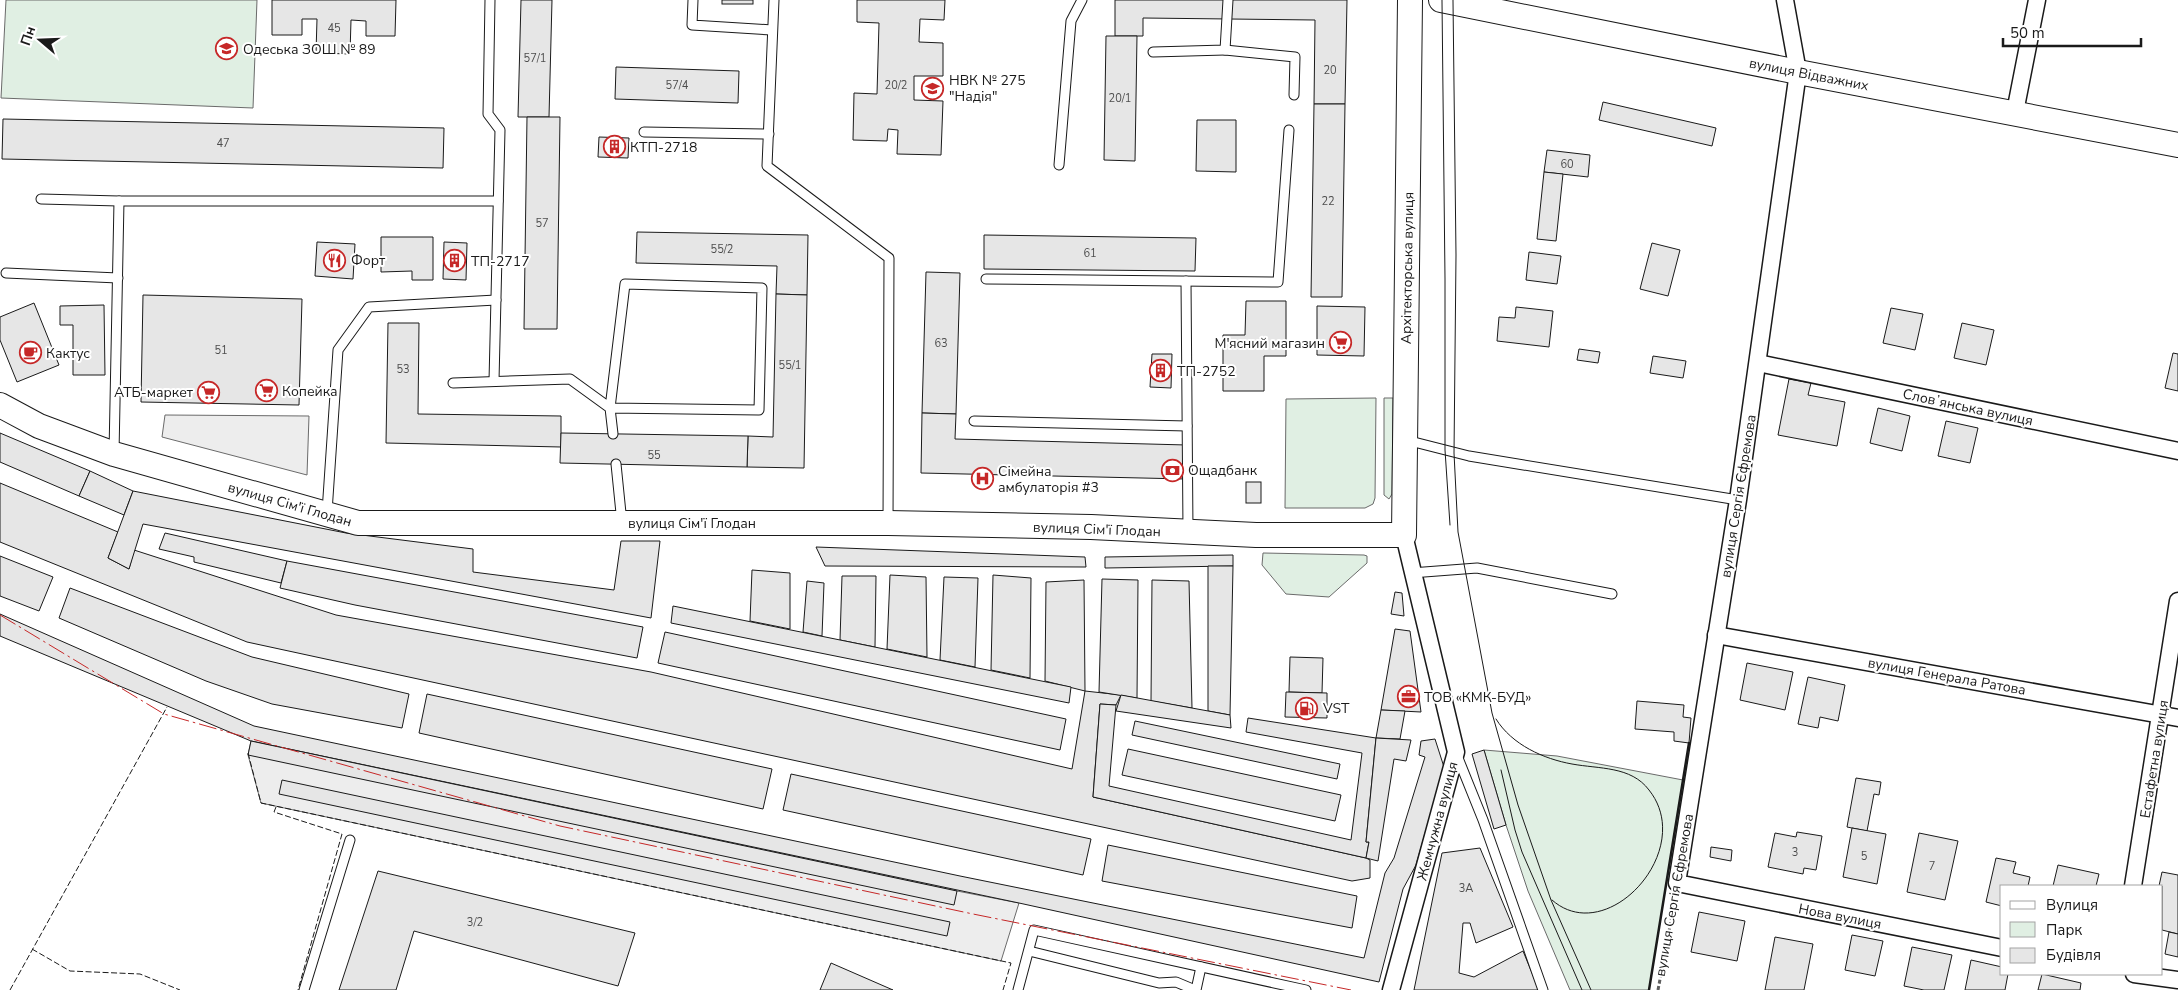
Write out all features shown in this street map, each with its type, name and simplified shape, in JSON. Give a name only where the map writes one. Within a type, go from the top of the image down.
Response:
[{"type":"street","name":"Архітекторська вулиця","points":[[1404,536],[1410,0]]},
{"type":"street","name":"вулиця Відважних","points":[[1441,0],[1798,72],[2015,112],[2178,145]]},
{"type":"street","name":"вулиця Сергія Єфремова","points":[[1677,883],[1738,500],[1798,72],[1785,0]]},
{"type":"street","points":[[2015,112],[2037,0]]},
{"type":"street","name":"Словʼянська вулиця","points":[[1758,363],[2178,450]]},
{"type":"street","name":"вулиця Сім'ї Глодан","points":[[0,405],[39,426],[114,454],[358,523],[888,523],[1091,527],[1256,535],[1404,536]]},
{"type":"street","name":"Жемчужна вулиця","points":[[1391,990],[1456,752],[1404,536]]},
{"type":"street","name":"Естафетна вулиця","points":[[2133,885],[2178,602]]},
{"type":"street","name":"вулиця Генерала Ратова","points":[[1716,635],[2178,718]]},
{"type":"street","name":"Нова вулиця","points":[[1677,883],[2000,948]]},
{"type":"street","points":[[2141,975],[2178,980]]},
{"type":"lane","points":[[490,0],[488,114],[500,130],[494,382]]},
{"type":"lane","points":[[693,0],[692,25],[772,30]]},
{"type":"lane","points":[[774,0],[767,166],[888,258],[888,523]]},
{"type":"lane","points":[[1059,165],[1071,21],[1082,0]]},
{"type":"lane","points":[[1225,50],[1228,0]]},
{"type":"lane","points":[[1153,52],[1225,50],[1295,57],[1294,95]]},
{"type":"lane","points":[[986,279],[1278,282],[1289,130]]},
{"type":"lane","points":[[644,132],[768,134]]},
{"type":"lane","points":[[41,199],[119,201],[498,201]]},
{"type":"lane","points":[[114,454],[119,201]]},
{"type":"lane","points":[[6,273],[118,278]]},
{"type":"lane","points":[[1186,281],[1188,532]]},
{"type":"lane","points":[[453,383],[570,379],[610,408],[759,410],[762,288],[625,284],[610,408],[613,434]]},
{"type":"lane","points":[[327,515],[338,350],[369,307],[496,300]]},
{"type":"lane","points":[[974,422],[1187,426]]},
{"type":"lane","points":[[1405,440],[1469,456],[1738,500]]},
{"type":"lane","points":[[616,464],[622,523]]},
{"type":"lane","points":[[1412,573],[1477,568],[1612,594]]},
{"type":"lane","points":[[1456,752],[1484,820],[1543,990]]},
{"type":"lane","points":[[304,990],[350,840]]},
{"type":"lane","points":[[1018,990],[1034,930],[1306,990]]},
{"type":"lane","points":[[1029,951],[1159,983],[1176,982],[1195,990],[1201,967]]},
{"type":"path","name":"вулиця Сергія Єфремова","points":[[1658,990],[1677,883]]},
{"type":"green space","points":[[6,0],[257,0],[253,108],[1,98]]},
{"type":"green space","points":[[1376,398],[1375,498],[1373,504],[1365,508],[1285,508],[1286,399]]},
{"type":"green space","points":[[1384,398],[1393,398],[1392,494],[1389,499],[1384,495]]},
{"type":"green space","points":[[1263,553],[1364,555],[1367,556],[1367,563],[1329,597],[1286,594],[1262,565]]},
{"type":"green space","points":[[1484,750],[1557,756],[1683,780],[1649,990],[1570,990],[1528,891]]},
{"type":"shaded area","points":[[165,415],[309,416],[307,475],[162,437]]},
{"type":"shaded area","points":[[251,741],[1019,903],[1001,961],[261,803],[248,755]]},
{"type":"building","points":[[272,0],[396,0],[395,36],[366,36],[366,21],[351,20],[350,54],[316,53],[317,19],[302,19],[302,35],[272,35]]},
{"type":"building","points":[[521,0],[552,0],[549,117],[518,117]]},
{"type":"building","points":[[722,0],[753,0],[753,4],[722,4]]},
{"type":"building","points":[[857,0],[945,0],[944,20],[920,19],[919,42],[943,43],[943,76],[914,76],[914,100],[943,101],[941,155],[897,154],[898,130],[888,129],[887,141],[853,140],[854,93],[877,94],[879,23],[857,22]]},
{"type":"building","points":[[1115,0],[1347,0],[1345,104],[1314,104],[1315,20],[1143,18],[1143,36],[1115,36]]},
{"type":"building","points":[[1106,36],[1137,36],[1135,161],[1104,160]]},
{"type":"building","points":[[616,67],[739,71],[738,103],[615,99]]},
{"type":"building","points":[[1603,102],[1716,128],[1712,146],[1599,120]]},
{"type":"building","points":[[1314,104],[1345,104],[1342,297],[1311,297]]},
{"type":"building","points":[[527,117],[560,117],[557,329],[524,329]]},
{"type":"building","points":[[3,119],[444,128],[443,168],[2,159]]},
{"type":"building","points":[[1197,120],[1236,120],[1236,172],[1196,171]]},
{"type":"building","name":"КТП-2718","points":[[599,137],[629,138],[628,158],[598,157]]},
{"type":"building","points":[[1547,150],[1590,155],[1588,177],[1544,172]]},
{"type":"building","points":[[1544,172],[1563,174],[1556,241],[1537,239]]},
{"type":"building","points":[[637,232],[808,235],[807,295],[776,294],[777,266],[636,263]]},
{"type":"building","points":[[984,235],[1196,238],[1195,271],[984,269]]},
{"type":"building","points":[[381,237],[433,237],[433,280],[412,280],[412,271],[381,272]]},
{"type":"building","name":"Форт","points":[[317,242],[355,244],[353,279],[315,276]]},
{"type":"building","name":"ТП-2717","points":[[444,242],[467,243],[466,280],[443,279]]},
{"type":"building","points":[[1652,243],[1680,250],[1668,296],[1640,289]]},
{"type":"building","points":[[1529,252],[1561,256],[1557,284],[1526,280]]},
{"type":"building","points":[[926,272],[960,273],[956,414],[922,413]]},
{"type":"building","points":[[776,294],[807,295],[804,468],[747,467],[748,436],[773,437]]},
{"type":"building","points":[[143,295],[302,299],[299,405],[141,402]]},
{"type":"building","points":[[1246,301],[1286,301],[1286,356],[1264,356],[1264,391],[1223,391],[1223,335],[1245,335]]},
{"type":"building","name":"Кактус","points":[[34,303],[59,365],[17,382],[0,340],[0,317]]},
{"type":"building","points":[[104,305],[105,375],[73,375],[73,325],[60,325],[60,306]]},
{"type":"building","points":[[1317,306],[1365,307],[1364,356],[1317,355]]},
{"type":"building","points":[[1516,307],[1553,311],[1549,347],[1497,341],[1499,317],[1515,318]]},
{"type":"building","points":[[1891,308],[1923,314],[1915,350],[1883,343]]},
{"type":"building","points":[[388,323],[419,323],[418,414],[561,416],[561,447],[386,443]]},
{"type":"building","points":[[1962,323],[1994,330],[1986,365],[1954,358]]},
{"type":"building","points":[[1579,349],[1600,352],[1598,363],[1577,360]]},
{"type":"building","points":[[2173,353],[2178,354],[2178,391],[2165,388]]},
{"type":"building","name":"ТП-2752","points":[[1152,354],[1172,354],[1171,388],[1150,387]]},
{"type":"building","points":[[1653,356],[1686,361],[1683,378],[1650,373]]},
{"type":"building","points":[[1789,379],[1811,383],[1808,395],[1845,402],[1837,446],[1778,435]]},
{"type":"building","points":[[1878,408],[1910,416],[1902,451],[1870,443]]},
{"type":"building","points":[[922,413],[956,414],[955,439],[1187,445],[1186,479],[921,473]]},
{"type":"building","points":[[1946,421],[1978,428],[1970,463],[1938,456]]},
{"type":"building","points":[[0,433],[90,471],[79,496],[0,462]]},
{"type":"building","points":[[561,433],[748,436],[747,467],[560,463]]},
{"type":"building","points":[[90,471],[133,491],[124,515],[79,496]]},
{"type":"building","points":[[1246,482],[1261,482],[1261,503],[1246,503]]},
{"type":"building","points":[[0,483],[118,532],[108,558],[129,569],[134,550],[336,615],[651,672],[1072,769],[1085,691],[1121,695],[1116,705],[1100,704],[1093,797],[1366,858],[1370,860],[1370,878],[1352,881],[247,642],[0,542]]},
{"type":"building","points":[[133,491],[346,533],[473,549],[473,572],[614,590],[621,541],[660,541],[651,618],[143,524],[129,569],[108,558]]},
{"type":"building","points":[[165,533],[287,561],[281,583],[194,562],[194,557],[159,549]]},
{"type":"building","points":[[816,547],[1085,557],[1086,567],[825,566]]},
{"type":"building","points":[[1233,555],[1233,566],[1105,568],[1105,557]]},
{"type":"building","points":[[0,556],[53,577],[39,611],[0,596]]},
{"type":"building","points":[[287,561],[643,627],[637,658],[355,605],[280,588]]},
{"type":"building","points":[[1208,566],[1233,566],[1230,715],[1208,711]]},
{"type":"building","points":[[752,570],[790,573],[790,629],[750,621]]},
{"type":"building","points":[[890,575],[926,577],[927,657],[887,649]]},
{"type":"building","points":[[993,575],[1031,578],[1030,678],[991,670]]},
{"type":"building","points":[[842,576],[876,576],[875,647],[840,640]]},
{"type":"building","points":[[944,577],[978,578],[975,667],[940,660]]},
{"type":"building","points":[[1102,579],[1138,580],[1137,698],[1099,692]]},
{"type":"building","points":[[1084,580],[1085,691],[1045,681],[1046,582]]},
{"type":"building","points":[[1152,580],[1189,581],[1192,708],[1151,701]]},
{"type":"building","points":[[807,581],[824,583],[822,636],[803,632]]},
{"type":"building","points":[[70,588],[252,657],[409,694],[402,728],[272,704],[206,681],[59,618]]},
{"type":"building","points":[[1395,592],[1402,593],[1404,616],[1391,614]]},
{"type":"building","points":[[673,606],[1071,687],[1069,703],[671,623]]},
{"type":"building","points":[[0,614],[254,726],[960,876],[1364,958],[1385,873],[1394,858],[1425,757],[1419,755],[1421,741],[1435,739],[1444,767],[1416,865],[1403,889],[1379,982],[1019,903],[251,741],[0,636]]},
{"type":"building","points":[[1395,629],[1410,631],[1421,712],[1381,710]]},
{"type":"building","points":[[665,632],[1066,719],[1060,750],[658,663]]},
{"type":"building","points":[[1290,657],[1323,658],[1322,693],[1289,692]]},
{"type":"building","points":[[1747,663],[1793,672],[1785,710],[1740,700]]},
{"type":"building","points":[[1808,677],[1845,685],[1838,721],[1820,717],[1818,728],[1798,724]]},
{"type":"building","points":[[1286,692],[1327,693],[1327,718],[1285,717]]},
{"type":"building","points":[[427,694],[772,769],[763,809],[419,733]]},
{"type":"building","points":[[1121,695],[1230,715],[1231,728],[1116,711]]},
{"type":"building","points":[[1637,701],[1684,705],[1683,717],[1691,718],[1689,743],[1674,741],[1674,732],[1635,729]]},
{"type":"building","points":[[1100,704],[1116,705],[1109,786],[1351,840],[1362,753],[1246,732],[1248,718],[1376,738],[1366,842],[1369,842],[1366,858],[1093,797]]},
{"type":"building","points":[[1381,710],[1405,711],[1400,739],[1376,738]]},
{"type":"building","points":[[1135,721],[1340,764],[1337,779],[1132,735]]},
{"type":"building","points":[[1376,738],[1411,740],[1406,761],[1394,759],[1378,861],[1366,858],[1369,842],[1366,842]]},
{"type":"building","points":[[251,741],[957,891],[954,905],[248,755]]},
{"type":"building","points":[[1128,749],[1341,795],[1335,821],[1122,775]]},
{"type":"building","points":[[1484,750],[1506,825],[1494,829],[1472,754]]},
{"type":"building","points":[[791,774],[1091,839],[1083,875],[783,810]]},
{"type":"building","points":[[1856,778],[1881,782],[1879,795],[1874,794],[1867,831],[1847,827]]},
{"type":"building","points":[[282,780],[950,922],[947,936],[279,794]]},
{"type":"building","points":[[1852,828],[1886,834],[1877,884],[1843,877]]},
{"type":"building","points":[[1797,832],[1822,836],[1816,870],[1804,868],[1803,874],[1768,867],[1775,833],[1796,837]]},
{"type":"building","points":[[1919,833],[1958,841],[1945,900],[1907,892]]},
{"type":"building","points":[[1108,845],[1357,896],[1352,928],[1102,881]]},
{"type":"building","points":[[1711,847],[1732,850],[1731,861],[1710,857]]},
{"type":"building","points":[[1480,848],[1513,927],[1476,943],[1470,923],[1463,923],[1459,973],[1474,977],[1523,951],[1539,990],[1414,990],[1442,853]]},
{"type":"building","points":[[1996,858],[2016,862],[2013,873],[2030,877],[2028,885],[2000,885],[2000,906],[1986,902]]},
{"type":"building","points":[[2058,865],[2099,874],[2096,885],[2053,885]]},
{"type":"building","points":[[378,871],[635,933],[618,986],[414,931],[396,990],[339,990]]},
{"type":"building","points":[[2162,872],[2178,875],[2178,934],[2163,930],[2163,885],[2159,885]]},
{"type":"building","points":[[1699,912],[1745,921],[1737,961],[1691,952]]},
{"type":"building","points":[[2169,932],[2178,934],[2178,957],[2165,954]]},
{"type":"building","points":[[1852,935],[1883,941],[1875,976],[1845,970]]},
{"type":"building","points":[[1775,937],[1813,944],[1804,990],[1765,990]]},
{"type":"building","points":[[1912,947],[1952,955],[1944,990],[1924,990],[1904,986]]},
{"type":"building","points":[[1971,960],[2000,967],[2000,975],[2008,975],[2005,990],[1965,990]]},
{"type":"building","points":[[831,963],[893,990],[820,990]]},
{"type":"building","points":[[2042,975],[2081,983],[2080,990],[2038,990]]},
{"type":"tram line","points":[[1442,0],[1445,450],[1450,525]]},
{"type":"tram line","points":[[1453,0],[1456,255],[1454,453],[1458,532],[1492,713],[1518,805],[1551,900],[1591,990]]},
{"type":"tram line","points":[[1496,719],[1520,743],[1551,759],[1614,770],[1642,782],[1649,790],[1661,814],[1662,839],[1654,864],[1639,886],[1620,903],[1597,912],[1574,912],[1552,900]]},
{"type":"tram line","points":[[1501,770],[1522,852],[1582,990]]},
{"type":"fence","points":[[10,990],[167,707]]},
{"type":"fence","points":[[248,753],[261,803],[1011,963],[1003,990]]},
{"type":"fence","points":[[276,807],[274,812],[342,834],[298,990]]},
{"type":"fence","points":[[32,949],[70,971],[140,974],[180,990]]},
{"type":"wall","points":[[1649,990],[1689,743]]},
{"type":"power","points":[[0,615],[164,714],[560,826],[973,914],[1351,990]]},
{"type":"place","name":"Одеська ЗОШ № 89","points":[[227,49]]},
{"type":"place","name":"НВК № 275 \"Надія\"","points":[[933,88]]},
{"type":"place","name":"КТП-2718","points":[[614,147]]},
{"type":"place","name":"Форт","points":[[335,260]]},
{"type":"place","name":"ТП-2717","points":[[455,261]]},
{"type":"place","name":"М'ясний магазин","points":[[1341,343]]},
{"type":"place","name":"Кактус","points":[[30,353]]},
{"type":"place","name":"ТП-2752","points":[[1161,371]]},
{"type":"place","name":"Копейка","points":[[266,391]]},
{"type":"place","name":"АТБ-маркет","points":[[209,392]]},
{"type":"place","name":"Ощадбанк","points":[[1172,470]]},
{"type":"place","name":"Сімейна амбулаторія #3","points":[[982,479]]},
{"type":"place","name":"ТОВ «КМК-БУД»","points":[[1408,697]]},
{"type":"place","name":"VST","points":[[1307,708]]}]
